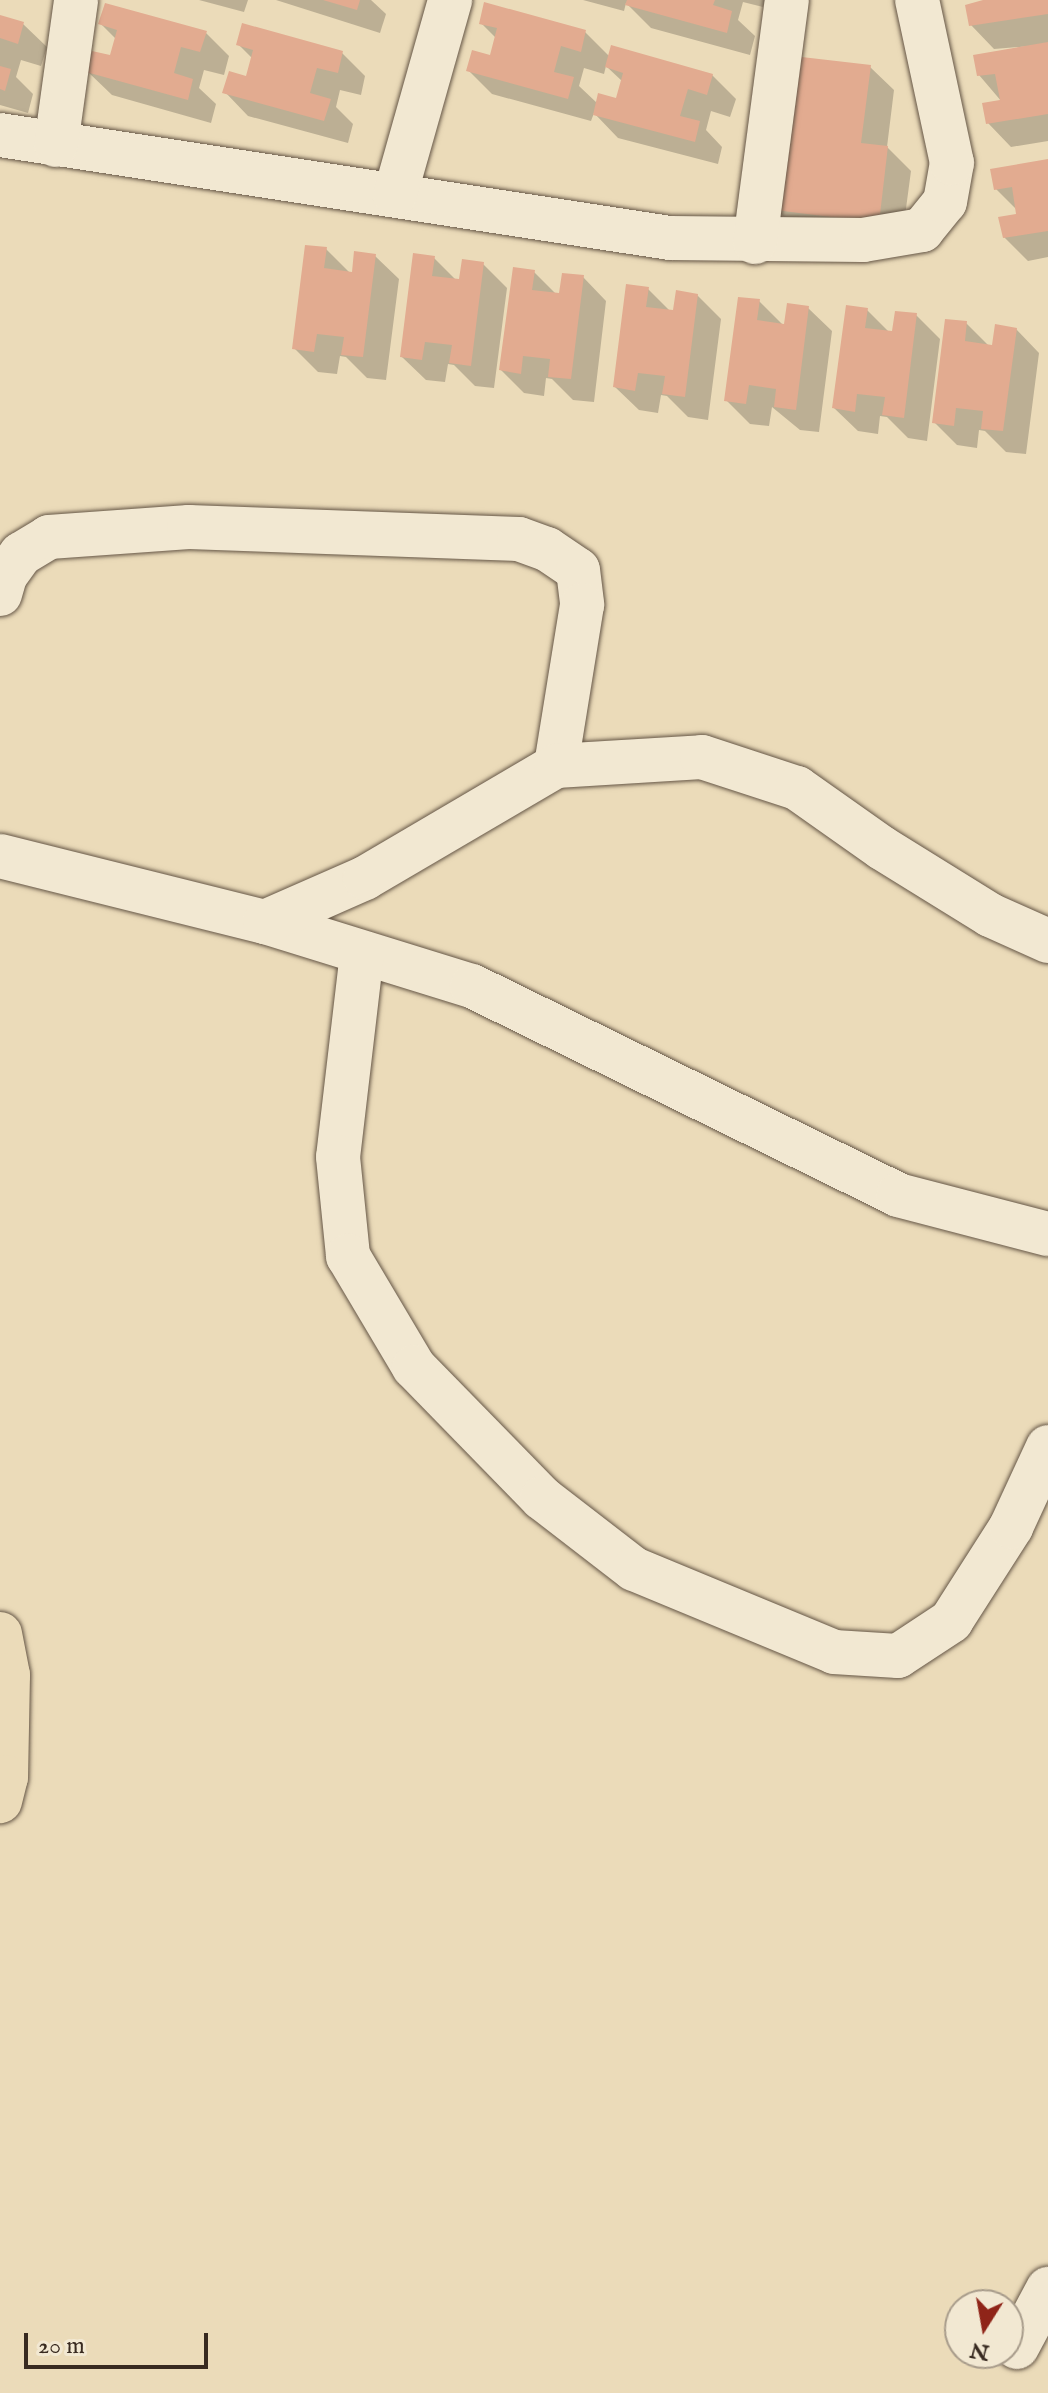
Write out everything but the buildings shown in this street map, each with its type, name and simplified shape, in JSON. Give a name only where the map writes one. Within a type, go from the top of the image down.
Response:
[{"type":"main road","points":[[0,1634],[8,1675],[6,1777],[0,1801]]},
{"type":"street","points":[[56,145],[76,0]]},
{"type":"street","points":[[395,195],[450,0]]},
{"type":"street","points":[[755,242],[787,0]]},
{"type":"street","points":[[0,135],[670,238],[755,242],[863,240],[922,230],[945,202],[952,163],[917,0]]},
{"type":"street","points":[[0,594],[5,576],[21,554],[49,537],[189,527],[519,539],[547,549],[578,570],[582,605],[556,766]]},
{"type":"street","points":[[265,922],[365,878],[556,766],[702,757],[797,788],[976,907],[1048,941]]},
{"type":"street","points":[[0,856],[265,922],[472,986],[898,1195],[1048,1234]]},
{"type":"street","points":[[362,953],[338,1157],[348,1256],[414,1367],[542,1498],[634,1569],[834,1652],[898,1656],[951,1621],[1011,1527],[1048,1447]]},
{"type":"street","points":[[1024,2334],[1048,2289]]}]
